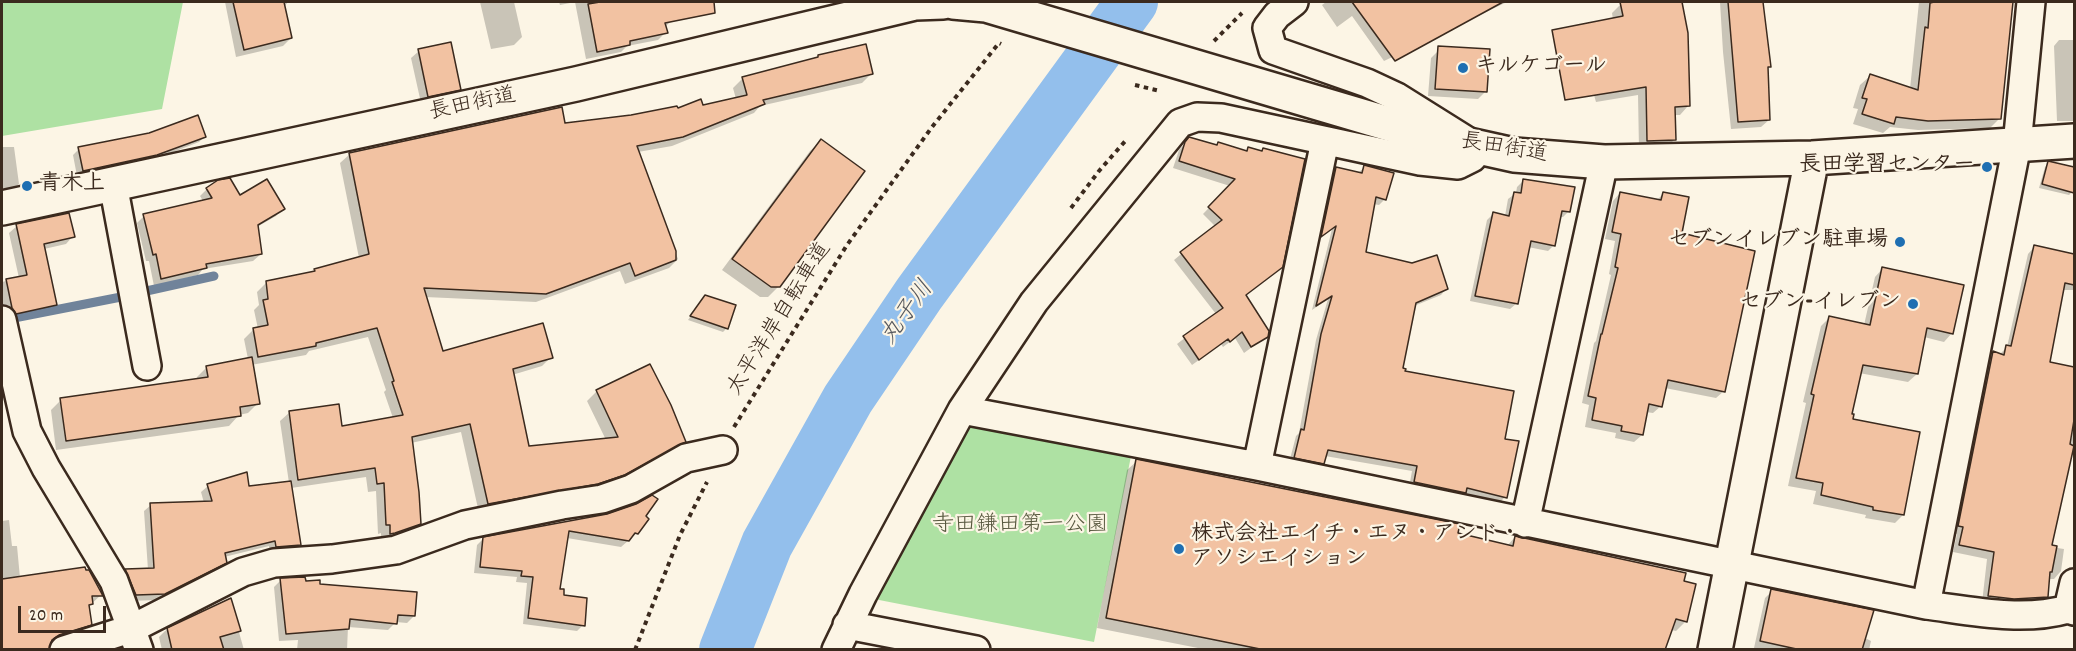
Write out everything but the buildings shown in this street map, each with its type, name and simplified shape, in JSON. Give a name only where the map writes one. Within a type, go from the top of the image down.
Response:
[{"type":"main road","name":"長田街道","points":[[2,208],[576,84],[915,3],[943,2]]},
{"type":"main road","name":"長田街道","points":[[953,2],[986,5],[1433,137],[1514,155],[1604,162],[1812,158],[2074,141]]},
{"type":"main road","points":[[1715,650],[1812,158]]},
{"type":"street","points":[[836,650],[847,625],[962,410],[1034,302],[1180,123],[1197,117],[1221,118],[1420,161],[1458,165],[1472,158],[1480,148],[1397,97],[1367,82],[1273,50],[1267,28],[1277,15],[1294,2]]},
{"type":"street","points":[[1926,605],[2017,145],[2031,2]]},
{"type":"street","points":[[1257,466],[1325,141]]},
{"type":"street","points":[[1525,522],[1604,162]]},
{"type":"street","points":[[113,184],[147,366]]},
{"type":"street","points":[[2,320],[27,431],[46,468],[114,582],[136,639]]},
{"type":"street","points":[[962,410],[1257,466],[1926,605],[2000,614],[2049,615],[2071,610],[2074,582]]},
{"type":"street","points":[[64,650],[136,639],[243,572],[274,563],[332,559],[396,550],[465,525],[562,505],[602,500],[631,489],[686,458],[723,450]]},
{"type":"street","points":[[847,625],[976,650]]},
{"type":"path","name":"太平洋岸自転車道","points":[[635,650],[680,535],[732,430],[848,245],[932,127],[999,43],[1006,46]]},
{"type":"green space","points":[[2,2],[183,2],[162,109],[2,136]]},
{"type":"green space","name":"寺田鎌田第一公園","points":[[972,419],[1132,451],[1094,642],[874,599]]},
{"type":"waterway","name":"丸子川","points":[[725,650],[767,544],[848,399],[919,294],[1132,2]]},
{"type":"waterway","points":[[142,292],[214,276]]},
{"type":"waterway","points":[[14,318],[121,297]]},
{"type":"place","name":"キルケゴール","points":[[1463,68]]},
{"type":"place","name":"長田学習センター","points":[[1987,167]]},
{"type":"place","name":"青木上","points":[[27,186]]},
{"type":"place","name":"セブンイレブン駐車場","points":[[1900,242]]},
{"type":"place","name":"セブン-イレブン","points":[[1913,304]]},
{"type":"place","name":"株式会社エイチ・エヌ・アンド・ アソシエイション","points":[[1179,549]]}]
